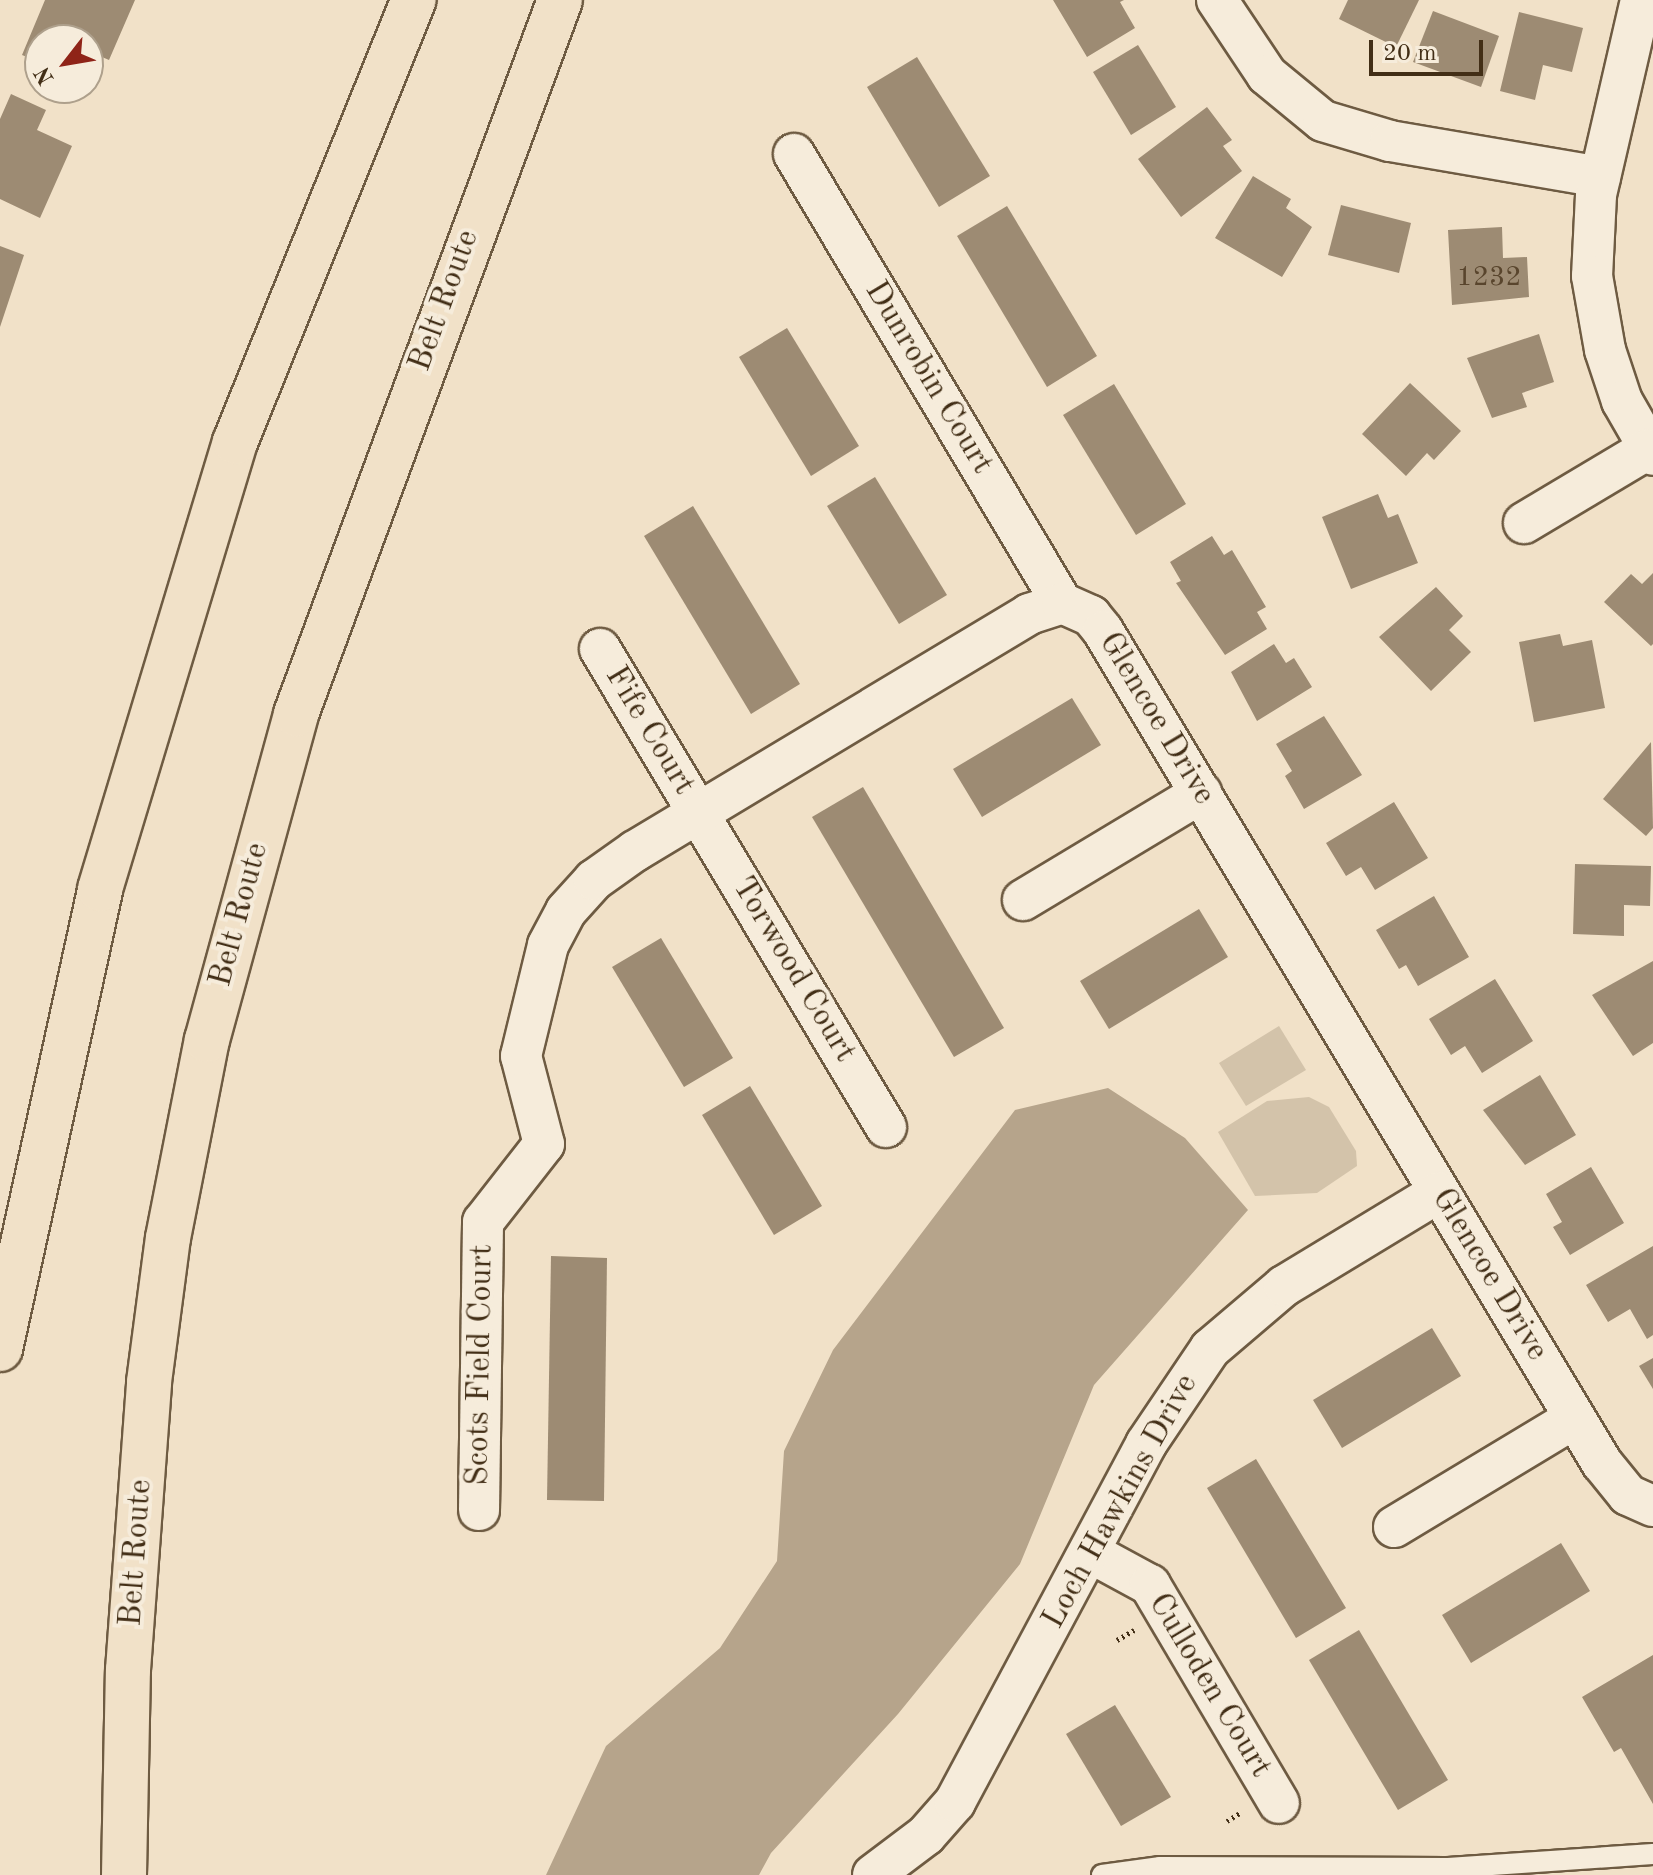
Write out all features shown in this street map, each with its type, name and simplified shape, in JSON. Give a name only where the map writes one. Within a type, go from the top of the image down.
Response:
[{"type":"highway","points":[[0,1349],[100,889],[235,442],[414,0]]},
{"type":"highway","name":"Belt Route","points":[[124,1875],[128,1670],[149,1382],[168,1238],[207,1040],[296,714],[560,0]]},
{"type":"street","points":[[1217,0],[1267,75],[1323,121],[1390,141],[1600,177]]},
{"type":"street","points":[[1524,523],[1650,452],[1622,401],[1597,313],[1592,239],[1600,177],[1641,0]]},
{"type":"street","name":"Dunrobin Court","points":[[794,154],[1062,603]]},
{"type":"street","points":[[698,813],[1019,620],[1062,603]]},
{"type":"street","name":"Glencoe Drive","points":[[1062,603],[1091,616],[1103,631],[1615,1482],[1628,1495],[1653,1506]]},
{"type":"street","name":"Fife Court","points":[[600,649],[698,813]]},
{"type":"street","points":[[1023,900],[1201,793]]},
{"type":"street","name":"Torwood Court","points":[[698,813],[886,1127]]},
{"type":"street","name":"Scots Field Court","points":[[479,1510],[483,1222],[544,1144],[521,1056],[548,945],[566,911],[594,880],[698,813]]},
{"type":"street","name":"Loch Hawkins Drive","points":[[873,1875],[926,1835],[955,1802],[1091,1553],[1146,1444],[1210,1349],[1284,1286],[1439,1192]]},
{"type":"street","points":[[1394,1527],[1575,1418]]},
{"type":"street","name":"Culloden Court","points":[[1091,1553],[1150,1585],[1279,1803]]},
{"type":"lane","points":[[1102,1875],[1160,1867],[1448,1868],[1653,1854]]},
{"type":"shaded area","points":[[1279,1026],[1306,1070],[1246,1106],[1219,1063]]},
{"type":"shaded area","points":[[1108,1088],[1185,1138],[1248,1210],[1094,1385],[1020,1564],[898,1714],[771,1853],[759,1875],[546,1875],[606,1746],[720,1648],[777,1561],[784,1451],[833,1350],[1015,1110]]},
{"type":"shaded area","points":[[1309,1097],[1329,1107],[1356,1151],[1357,1166],[1317,1193],[1255,1196],[1218,1132],[1267,1101]]},
{"type":"building","points":[[45,0],[135,0],[109,60],[104,58],[104,24],[35,24]]},
{"type":"building","points":[[1053,0],[1124,0],[1120,2],[1135,28],[1087,57]]},
{"type":"building","points":[[1348,0],[1419,0],[1396,47],[1339,19]]},
{"type":"building","points":[[1433,11],[1499,36],[1481,87],[1413,62]]},
{"type":"building","points":[[1519,12],[1583,28],[1572,72],[1543,65],[1535,100],[1500,91]]},
{"type":"building","points":[[1138,45],[1176,107],[1131,135],[1093,72]]},
{"type":"building","points":[[917,57],[990,176],[939,207],[867,87]]},
{"type":"building","points":[[11,94],[24,100],[24,104],[46,110],[37,130],[72,146],[40,218],[0,199],[0,119]]},
{"type":"building","points":[[1207,107],[1232,140],[1223,146],[1242,171],[1181,217],[1138,159]]},
{"type":"building","points":[[1253,176],[1291,199],[1286,208],[1312,227],[1282,277],[1215,238]]},
{"type":"building","points":[[1341,205],[1411,223],[1399,273],[1328,255]]},
{"type":"building","points":[[1007,206],[1097,356],[1047,387],[957,236]]},
{"type":"building","points":[[1502,227],[1503,258],[1527,257],[1529,297],[1452,305],[1448,230]]},
{"type":"building","points":[[0,246],[24,255],[0,327]]},
{"type":"building","points":[[787,328],[859,446],[811,476],[739,357]]},
{"type":"building","points":[[1539,334],[1554,382],[1522,393],[1527,407],[1492,418],[1467,358]]},
{"type":"building","points":[[1410,383],[1461,431],[1434,460],[1427,453],[1406,476],[1362,434]]},
{"type":"building","points":[[1114,384],[1186,504],[1136,535],[1063,415]]},
{"type":"building","points":[[875,477],[947,595],[899,624],[827,506]]},
{"type":"building","points":[[1378,494],[1388,518],[1398,514],[1418,563],[1351,589],[1322,517]]},
{"type":"building","points":[[693,506],[800,684],[751,714],[644,536]]},
{"type":"building","points":[[1212,536],[1224,555],[1232,550],[1266,607],[1257,612],[1267,629],[1225,655],[1176,583],[1181,581],[1170,562]]},
{"type":"building","points":[[1653,573],[1651,646],[1604,602],[1631,574],[1642,584]]},
{"type":"building","points":[[1436,587],[1463,616],[1449,630],[1471,652],[1431,691],[1379,637]]},
{"type":"building","points":[[1560,634],[1563,646],[1592,640],[1605,708],[1534,722],[1519,642]]},
{"type":"building","points":[[1274,644],[1286,663],[1294,658],[1312,687],[1257,721],[1231,672]]},
{"type":"building","points":[[1072,698],[1101,745],[982,817],[953,769]]},
{"type":"building","points":[[1324,716],[1362,775],[1304,809],[1285,776],[1292,771],[1276,744]]},
{"type":"building","points":[[1651,742],[1653,828],[1646,836],[1603,799]]},
{"type":"building","points":[[863,787],[1004,1028],[954,1057],[812,817]]},
{"type":"building","points":[[1394,802],[1428,858],[1375,890],[1361,867],[1346,876],[1326,843]]},
{"type":"building","points":[[1575,864],[1651,866],[1650,906],[1624,905],[1624,936],[1573,934]]},
{"type":"building","points":[[1434,896],[1469,957],[1418,986],[1406,965],[1399,969],[1376,930]]},
{"type":"building","points":[[1199,909],[1228,957],[1109,1029],[1080,981]]},
{"type":"building","points":[[661,938],[733,1058],[684,1087],[612,967]]},
{"type":"building","points":[[1653,961],[1653,1043],[1633,1056],[1592,995]]},
{"type":"building","points":[[1495,979],[1533,1041],[1482,1073],[1465,1046],[1451,1055],[1429,1019]]},
{"type":"building","points":[[1540,1075],[1576,1135],[1525,1165],[1483,1110]]},
{"type":"building","points":[[750,1086],[822,1206],[774,1235],[702,1115]]},
{"type":"building","points":[[1591,1167],[1624,1223],[1570,1255],[1553,1227],[1562,1222],[1546,1194]]},
{"type":"building","points":[[1653,1246],[1653,1335],[1647,1339],[1630,1309],[1608,1322],[1586,1285]]},
{"type":"building","points":[[551,1256],[607,1258],[604,1501],[547,1500]]},
{"type":"building","points":[[1432,1328],[1461,1376],[1342,1448],[1313,1400]]},
{"type":"building","points":[[1653,1358],[1653,1389],[1639,1366]]},
{"type":"building","points":[[1256,1459],[1346,1608],[1296,1638],[1207,1488]]},
{"type":"building","points":[[1561,1543],[1590,1591],[1471,1663],[1442,1615]]},
{"type":"building","points":[[1359,1630],[1448,1780],[1398,1810],[1309,1660]]},
{"type":"building","points":[[1653,1655],[1653,1804],[1621,1748],[1614,1752],[1582,1697]]},
{"type":"building","points":[[1115,1705],[1171,1797],[1121,1826],[1066,1734]]}]
